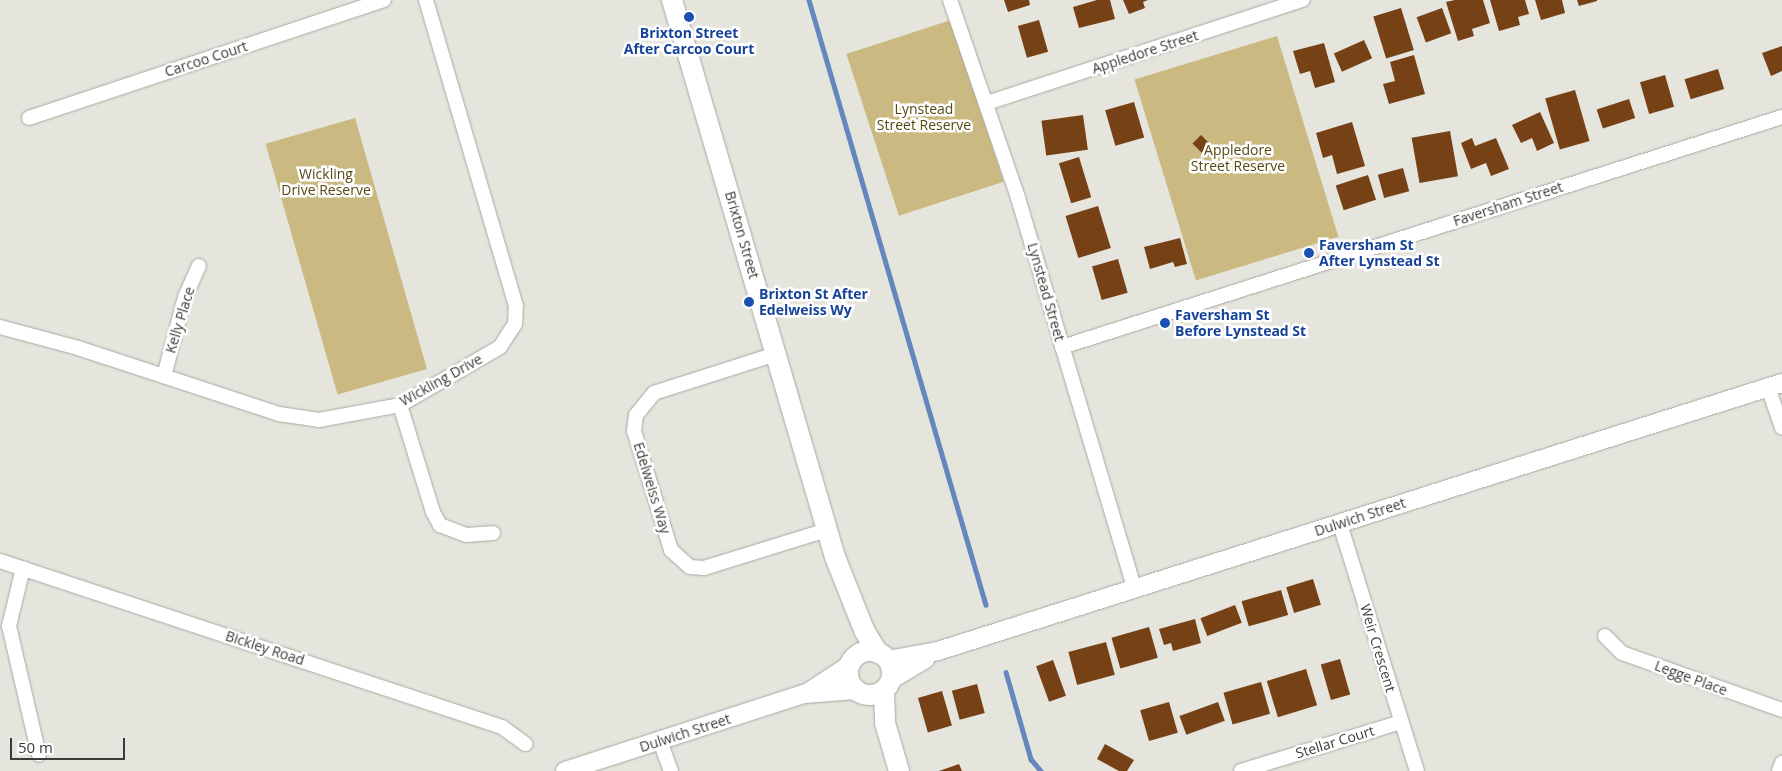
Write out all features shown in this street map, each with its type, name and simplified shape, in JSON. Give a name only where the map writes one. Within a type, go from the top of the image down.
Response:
[{"type":"main road","name":"Brixton Street","points":[[672,0],[835,557],[864,630],[886,671]]},
{"type":"main road","name":"Brixton Street","points":[[835,557],[852,662],[849,678],[860,692]]},
{"type":"main road","points":[[852,662],[867,652],[886,671],[884,723],[899,771]]},
{"type":"main road","points":[[884,723],[860,692],[886,671]]},
{"type":"street","name":"Carcoo Court","points":[[29,118],[384,0]]},
{"type":"street","name":"Wickling Drive","points":[[0,327],[164,376],[279,414],[319,420],[400,405],[500,347],[515,324],[516,306],[426,0]]},
{"type":"street","name":"Lynstead Street","points":[[950,0],[988,104],[1134,588]]},
{"type":"street","name":"Appledore Street","points":[[988,104],[1303,0]]},
{"type":"street","name":"Faversham Street","points":[[1062,347],[1782,117]]},
{"type":"street","name":"Kelly Place","points":[[164,376],[185,297],[199,266]]},
{"type":"street","name":"Edelweiss Way","points":[[776,354],[654,393],[636,415],[634,431],[670,550],[690,567],[704,568],[827,530]]},
{"type":"street","points":[[1775,385],[1782,428]]},
{"type":"street","name":"Dulwich Street","points":[[886,671],[938,651],[1775,385]]},
{"type":"street","points":[[400,405],[433,512],[440,525],[466,535],[494,533]]},
{"type":"street","name":"Weir Crescent","points":[[1340,524],[1417,771]]},
{"type":"street","name":"Bickley Road","points":[[0,561],[502,727],[525,744]]},
{"type":"street","points":[[23,568],[9,626],[39,755]]},
{"type":"street","name":"Legge Place","points":[[1605,636],[1622,653],[1782,710]]},
{"type":"street","name":"Dulwich Street","points":[[565,771],[804,694],[852,662]]},
{"type":"street","name":"Dulwich Street","points":[[804,694],[860,692]]},
{"type":"street","name":"Stellar Court","points":[[1241,771],[1401,722]]},
{"type":"street","points":[[660,741],[672,771]]},
{"type":"street","points":[[1779,771],[1782,763]]},
{"type":"green space","name":"Lynstead Street Reserve","points":[[951,20],[1004,182],[899,216],[846,54]]},
{"type":"green space","name":"Appledore Street Reserve","points":[[1277,36],[1338,237],[1196,280],[1135,80]]},
{"type":"green space","name":"Wickling Drive Reserve","points":[[355,118],[427,369],[338,395],[266,144]]},
{"type":"building","points":[[1004,0],[1029,0],[1030,5],[1008,12]]},
{"type":"building","points":[[1097,0],[1110,0],[1115,19],[1079,28],[1073,7]]},
{"type":"building","points":[[1123,0],[1148,0],[1143,2],[1145,8],[1129,14]]},
{"type":"building","points":[[1455,0],[1483,0],[1490,23],[1472,29],[1474,36],[1458,41],[1446,2]]},
{"type":"building","points":[[1490,0],[1525,0],[1529,14],[1518,17],[1520,25],[1499,31]]},
{"type":"building","points":[[1535,0],[1562,0],[1565,13],[1541,20]]},
{"type":"building","points":[[1577,0],[1597,0],[1597,1],[1579,6]]},
{"type":"building","points":[[1401,8],[1414,50],[1386,59],[1373,16]]},
{"type":"building","points":[[1442,8],[1451,33],[1426,43],[1417,17]]},
{"type":"building","points":[[1039,20],[1048,52],[1027,58],[1018,26]]},
{"type":"building","points":[[1364,40],[1372,58],[1342,72],[1334,53]]},
{"type":"building","points":[[1324,43],[1335,82],[1315,88],[1310,71],[1300,74],[1293,51]]},
{"type":"building","points":[[1782,46],[1782,71],[1771,76],[1762,53]]},
{"type":"building","points":[[1414,55],[1425,94],[1389,104],[1383,84],[1395,81],[1390,62]]},
{"type":"building","points":[[1718,69],[1724,89],[1691,99],[1685,79]]},
{"type":"building","points":[[1665,75],[1674,107],[1649,114],[1640,82]]},
{"type":"building","points":[[1575,90],[1590,141],[1560,149],[1545,99]]},
{"type":"building","points":[[1629,99],[1635,118],[1603,129],[1597,110]]},
{"type":"building","points":[[1134,102],[1144,138],[1115,146],[1105,110]]},
{"type":"building","points":[[1540,112],[1554,143],[1537,151],[1532,138],[1521,143],[1512,125]]},
{"type":"building","points":[[1083,115],[1088,150],[1046,156],[1041,121]]},
{"type":"building","points":[[1352,122],[1365,166],[1337,174],[1332,155],[1323,158],[1316,133]]},
{"type":"building","points":[[1450,131],[1458,176],[1420,183],[1412,138]]},
{"type":"building","points":[[1201,135],[1210,144],[1202,153],[1193,143]]},
{"type":"building","points":[[1472,138],[1475,146],[1496,138],[1509,169],[1491,176],[1486,163],[1471,169],[1461,143]]},
{"type":"building","points":[[1079,157],[1091,197],[1071,203],[1059,163]]},
{"type":"building","points":[[1403,168],[1409,191],[1384,198],[1378,175]]},
{"type":"building","points":[[1368,175],[1376,200],[1344,210],[1336,186]]},
{"type":"building","points":[[1098,206],[1111,248],[1078,258],[1065,216]]},
{"type":"building","points":[[1180,238],[1187,264],[1175,267],[1173,262],[1150,269],[1144,247]]},
{"type":"building","points":[[1118,259],[1128,293],[1102,300],[1092,266]]},
{"type":"building","points":[[1313,579],[1321,605],[1294,613],[1286,587]]},
{"type":"building","points":[[1281,590],[1288,615],[1249,626],[1242,601]]},
{"type":"building","points":[[1235,605],[1242,623],[1207,636],[1200,618]]},
{"type":"building","points":[[1195,619],[1201,643],[1173,651],[1171,643],[1164,645],[1159,629]]},
{"type":"building","points":[[1149,627],[1158,658],[1120,669],[1112,638]]},
{"type":"building","points":[[1106,642],[1115,675],[1077,685],[1068,652]]},
{"type":"building","points":[[1340,659],[1350,695],[1331,700],[1321,665]]},
{"type":"building","points":[[1053,660],[1066,696],[1049,702],[1036,666]]},
{"type":"building","points":[[1306,669],[1317,705],[1278,717],[1267,681]]},
{"type":"building","points":[[1261,682],[1270,714],[1233,724],[1224,693]]},
{"type":"building","points":[[977,684],[985,713],[960,720],[952,691]]},
{"type":"building","points":[[942,691],[952,726],[928,732],[918,698]]},
{"type":"building","points":[[1169,702],[1178,733],[1149,741],[1140,710]]},
{"type":"building","points":[[1218,702],[1225,721],[1186,735],[1179,716]]},
{"type":"building","points":[[1105,744],[1134,760],[1127,771],[1119,771],[1097,759]]},
{"type":"building","points":[[959,764],[962,771],[939,771]]},
{"type":"waterway","points":[[809,0],[986,605]]},
{"type":"waterway","points":[[1006,672],[1031,759],[1041,771]]},
{"type":"place","name":"Brixton Street After Carcoo Court","points":[[689,17]]},
{"type":"place","name":"Faversham St After Lynstead St","points":[[1309,253]]},
{"type":"place","name":"Brixton St After Edelweiss Wy","points":[[749,302]]},
{"type":"place","name":"Faversham St Before Lynstead St","points":[[1165,323]]}]
